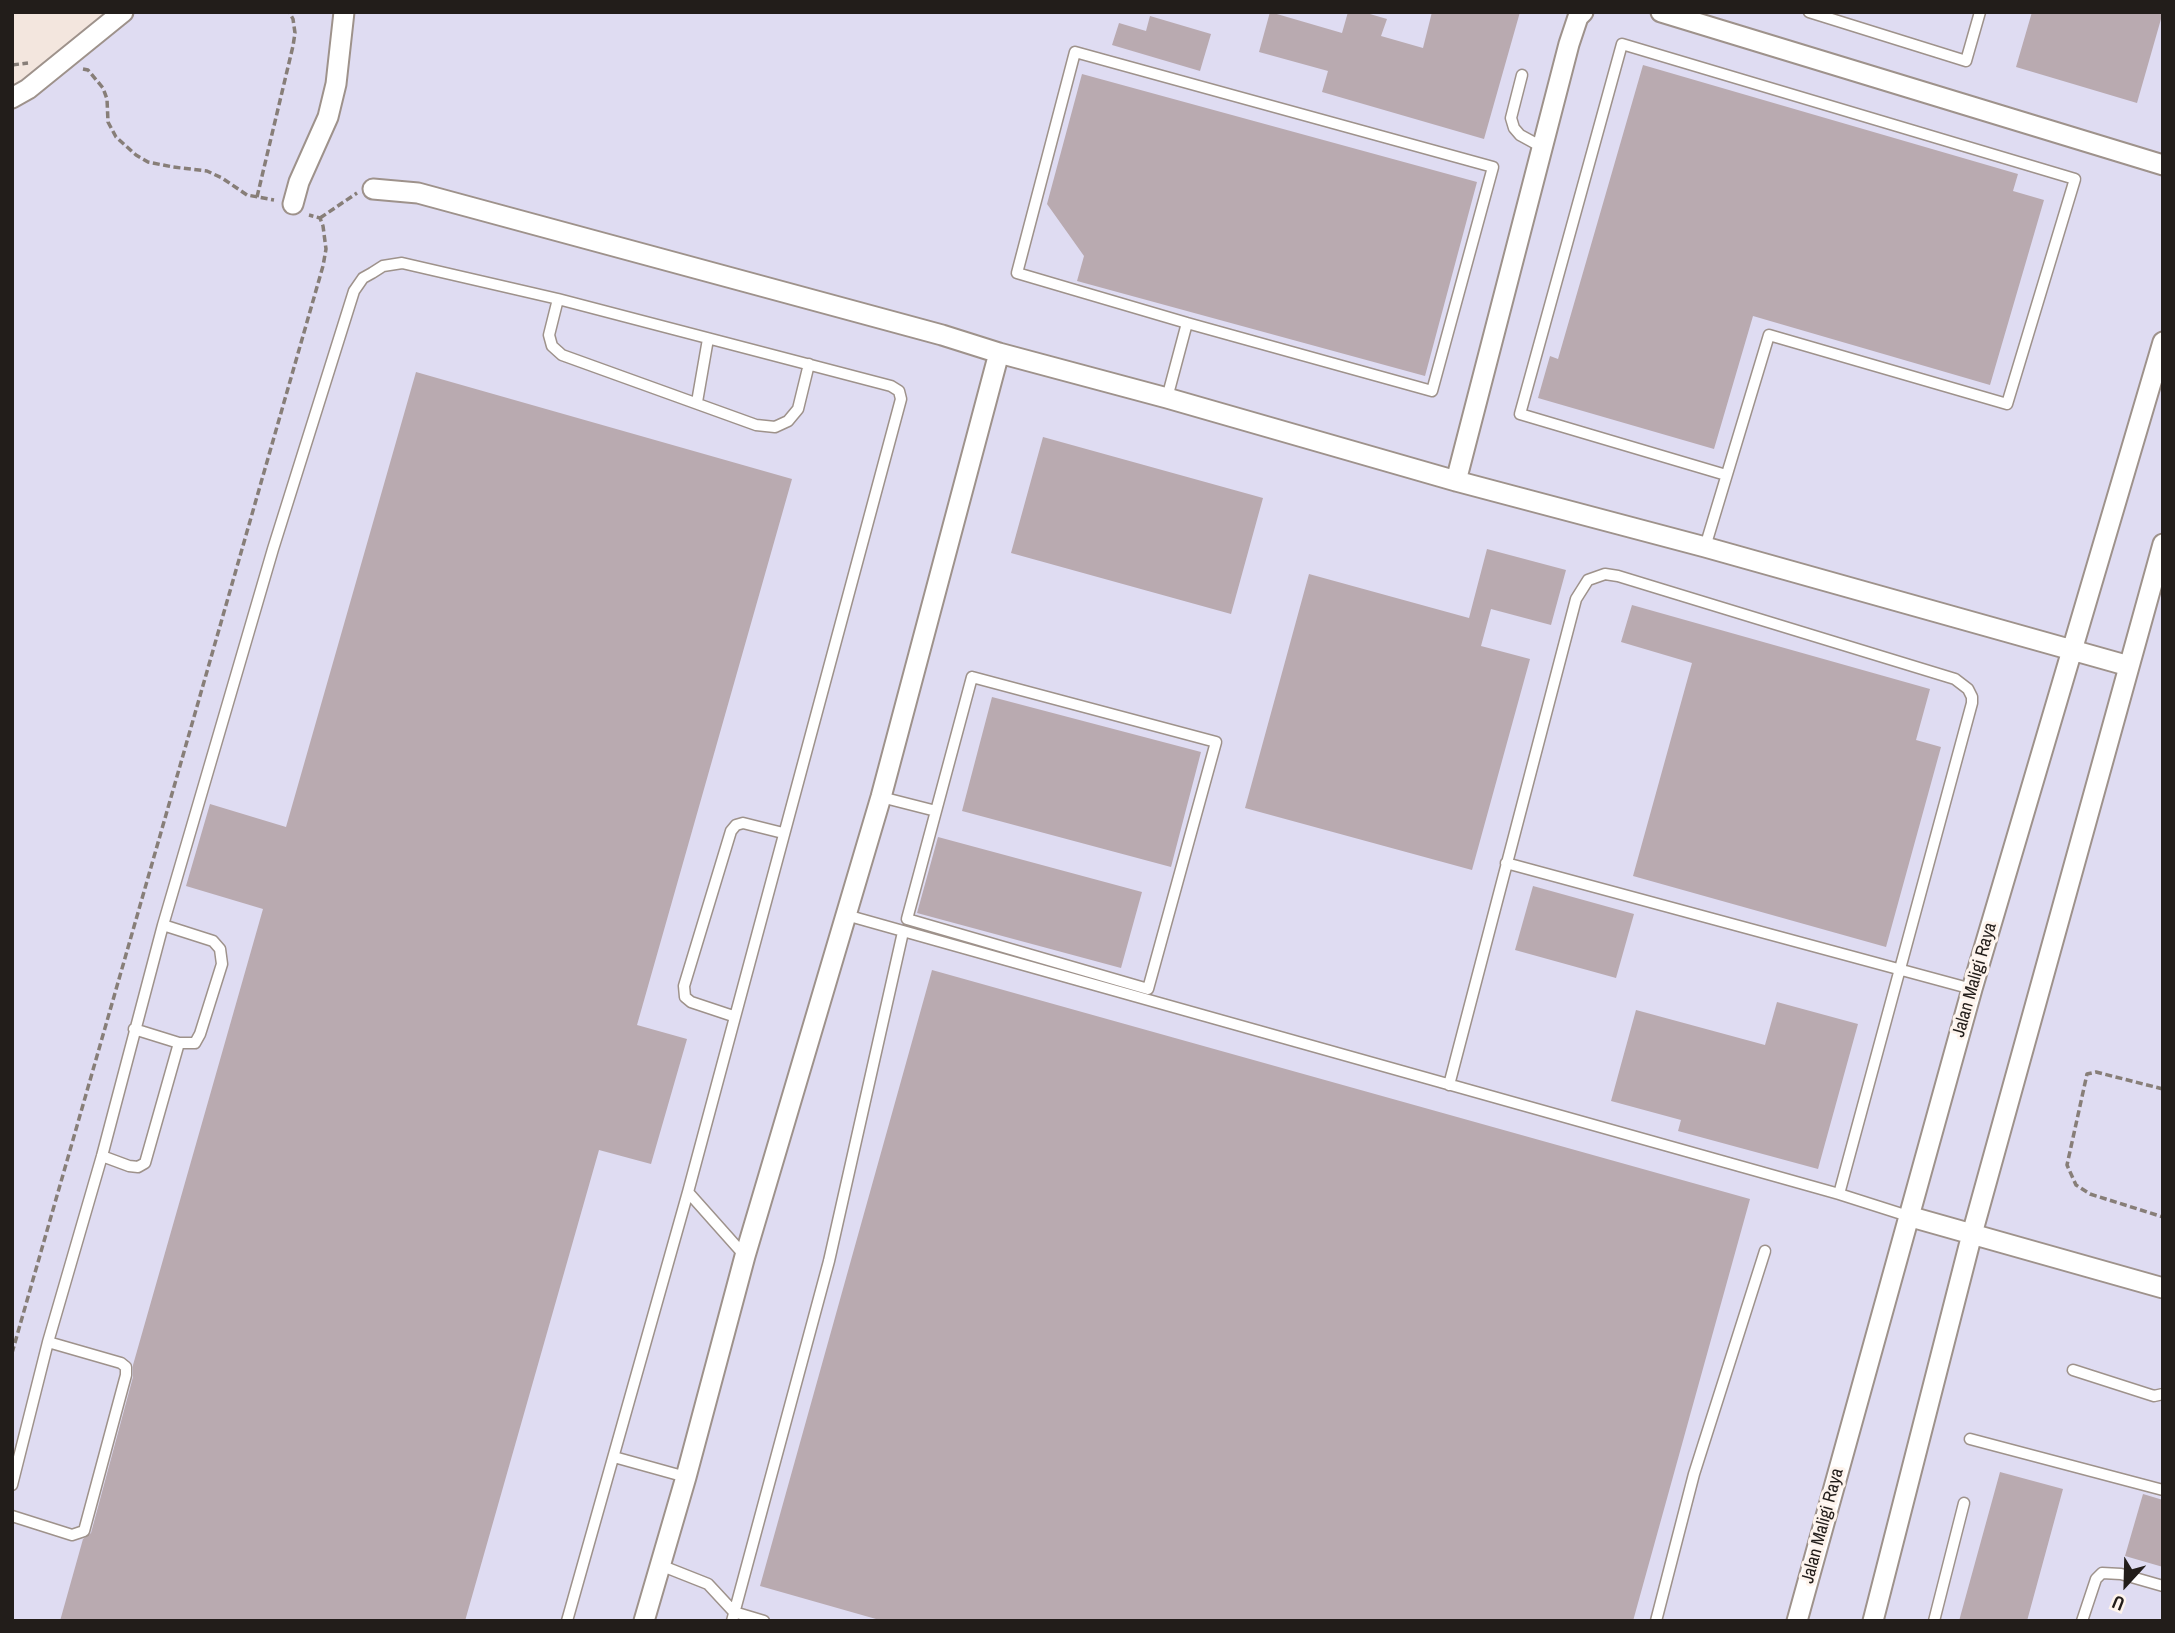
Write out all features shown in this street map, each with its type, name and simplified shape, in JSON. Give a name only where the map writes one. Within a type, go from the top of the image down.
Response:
[{"type":"street","points":[[12,99],[123,12]]},
{"type":"street","points":[[293,204],[299,182],[328,117],[336,84],[344,12]]},
{"type":"street","points":[[1456,481],[1569,44],[1578,17],[1583,12]]},
{"type":"street","points":[[1661,12],[2163,165]]},
{"type":"street","points":[[373,189],[418,193],[942,335],[999,354],[1167,398],[1456,481],[2129,666]]},
{"type":"street","name":"Jalan Maligi Raya","points":[[1797,1621],[1972,989],[2163,342]]},
{"type":"street","points":[[644,1621],[745,1256],[881,797],[999,354]]},
{"type":"street","points":[[1874,1621],[1972,1234],[2163,544]]},
{"type":"street","points":[[1908,1216],[2163,1288]]},
{"type":"lane","points":[[1809,12],[1966,61],[1980,12]]},
{"type":"lane","points":[[1704,547],[1769,335],[2007,404],[2075,179],[1622,44],[1520,414],[1726,475]]},
{"type":"lane","points":[[1075,52],[1493,167],[1432,391],[1187,323],[1017,273],[1075,52]]},
{"type":"lane","points":[[1522,75],[1511,118],[1520,135],[1542,147]]},
{"type":"lane","points":[[12,1485],[48,1342],[102,1156],[163,925],[277,536],[354,291],[363,278],[372,272],[383,266],[402,263],[558,299],[891,386],[899,391],[901,398],[733,1016],[688,1192],[567,1621]]},
{"type":"lane","points":[[558,299],[549,335],[552,346],[562,355],[756,425],[775,427],[788,421],[798,410],[809,364]]},
{"type":"lane","points":[[1167,398],[1187,323]]},
{"type":"lane","points":[[696,402],[708,339]]},
{"type":"lane","points":[[1449,1085],[1576,599],[1588,580],[1605,574],[1618,576],[1955,679],[1968,689],[1972,703],[1839,1194]]},
{"type":"lane","points":[[972,677],[1216,742],[1148,989],[907,919],[936,811],[972,677]]},
{"type":"lane","points":[[881,797],[936,811]]},
{"type":"lane","points":[[733,1016],[691,1002],[685,997],[684,986],[731,831],[736,825],[743,823],[783,833]]},
{"type":"lane","points":[[1506,863],[1972,989]]},
{"type":"lane","points":[[846,915],[1839,1194],[1908,1216]]},
{"type":"lane","points":[[134,1029],[191,1045],[198,1039],[222,964],[220,948],[213,941],[163,925]]},
{"type":"lane","points":[[733,1616],[829,1261],[903,932]]},
{"type":"lane","points":[[102,1156],[129,1166],[138,1167],[145,1163],[179,1042]]},
{"type":"lane","points":[[688,1192],[745,1256]]},
{"type":"lane","points":[[1656,1621],[1694,1474],[1765,1251]]},
{"type":"lane","points":[[12,1516],[72,1535],[84,1531],[126,1375],[127,1367],[121,1363],[48,1342]]},
{"type":"lane","points":[[2073,1370],[2154,1396],[2163,1394]]},
{"type":"lane","points":[[1970,1439],[2163,1490]]},
{"type":"lane","points":[[614,1457],[686,1477]]},
{"type":"lane","points":[[1934,1621],[1964,1503]]},
{"type":"lane","points":[[659,1565],[708,1584],[733,1616],[764,1621]]},
{"type":"lane","points":[[2081,1621],[2096,1579],[2102,1573],[2121,1574],[2163,1586]]},
{"type":"path","points":[[257,197],[293,46],[295,33],[289,12]]},
{"type":"path","points":[[12,65],[40,62],[88,71],[97,79],[107,99],[108,122],[116,137],[148,162],[207,171],[247,195],[293,204],[305,214],[320,218],[350,197],[373,189]]},
{"type":"path","points":[[12,1353],[323,266],[326,237],[320,218]]},
{"type":"path","points":[[2163,1089],[2096,1072],[2087,1074],[2067,1165],[2076,1185],[2091,1194],[2163,1217]]},
{"type":"shaded area","points":[[120,12],[2163,12],[2163,1621],[12,1621],[12,88]]},
{"type":"building","points":[[1270,12],[1342,33],[1348,12],[1363,12],[1387,19],[1381,36],[1423,48],[1432,12],[1520,12],[1484,139],[1322,92],[1328,71],[1259,52]]},
{"type":"building","points":[[2032,12],[2163,12],[2137,103],[2016,67]]},
{"type":"building","points":[[1150,16],[1211,34],[1200,71],[1112,45],[1119,23],[1146,31]]},
{"type":"building","points":[[1643,65],[2018,174],[2013,191],[2044,200],[1990,385],[1753,316],[1714,449],[1538,398],[1550,356],[1558,359]]},
{"type":"building","points":[[1082,74],[1477,182],[1425,376],[1077,281],[1084,256],[1047,204]]},
{"type":"building","points":[[416,372],[792,479],[637,1025],[687,1039],[651,1164],[599,1150],[465,1621],[60,1621],[83,1539],[91,1533],[133,1377],[133,1365],[263,909],[186,886],[210,804],[286,827]]},
{"type":"building","points":[[1043,437],[1263,498],[1231,614],[1011,553]]},
{"type":"building","points":[[1487,549],[1566,570],[1551,625],[1491,609],[1481,646],[1530,659],[1472,870],[1245,808],[1309,574],[1469,618]]},
{"type":"building","points":[[1632,605],[1930,689],[1916,740],[1941,747],[1886,947],[1633,876],[1692,663],[1621,642]]},
{"type":"building","points":[[992,697],[1201,752],[1171,867],[962,811]]},
{"type":"building","points":[[938,837],[1142,892],[1121,968],[917,913]]},
{"type":"building","points":[[1533,886],[1634,914],[1616,978],[1515,950]]},
{"type":"building","points":[[932,970],[1750,1199],[1633,1621],[883,1621],[760,1586]]},
{"type":"building","points":[[1777,1002],[1858,1024],[1818,1169],[1678,1131],[1681,1120],[1611,1101],[1636,1010],[1765,1045]]},
{"type":"building","points":[[2000,1472],[2063,1489],[2027,1621],[1959,1621]]},
{"type":"building","points":[[2143,1494],[2163,1500],[2163,1567],[2125,1556]]}]
